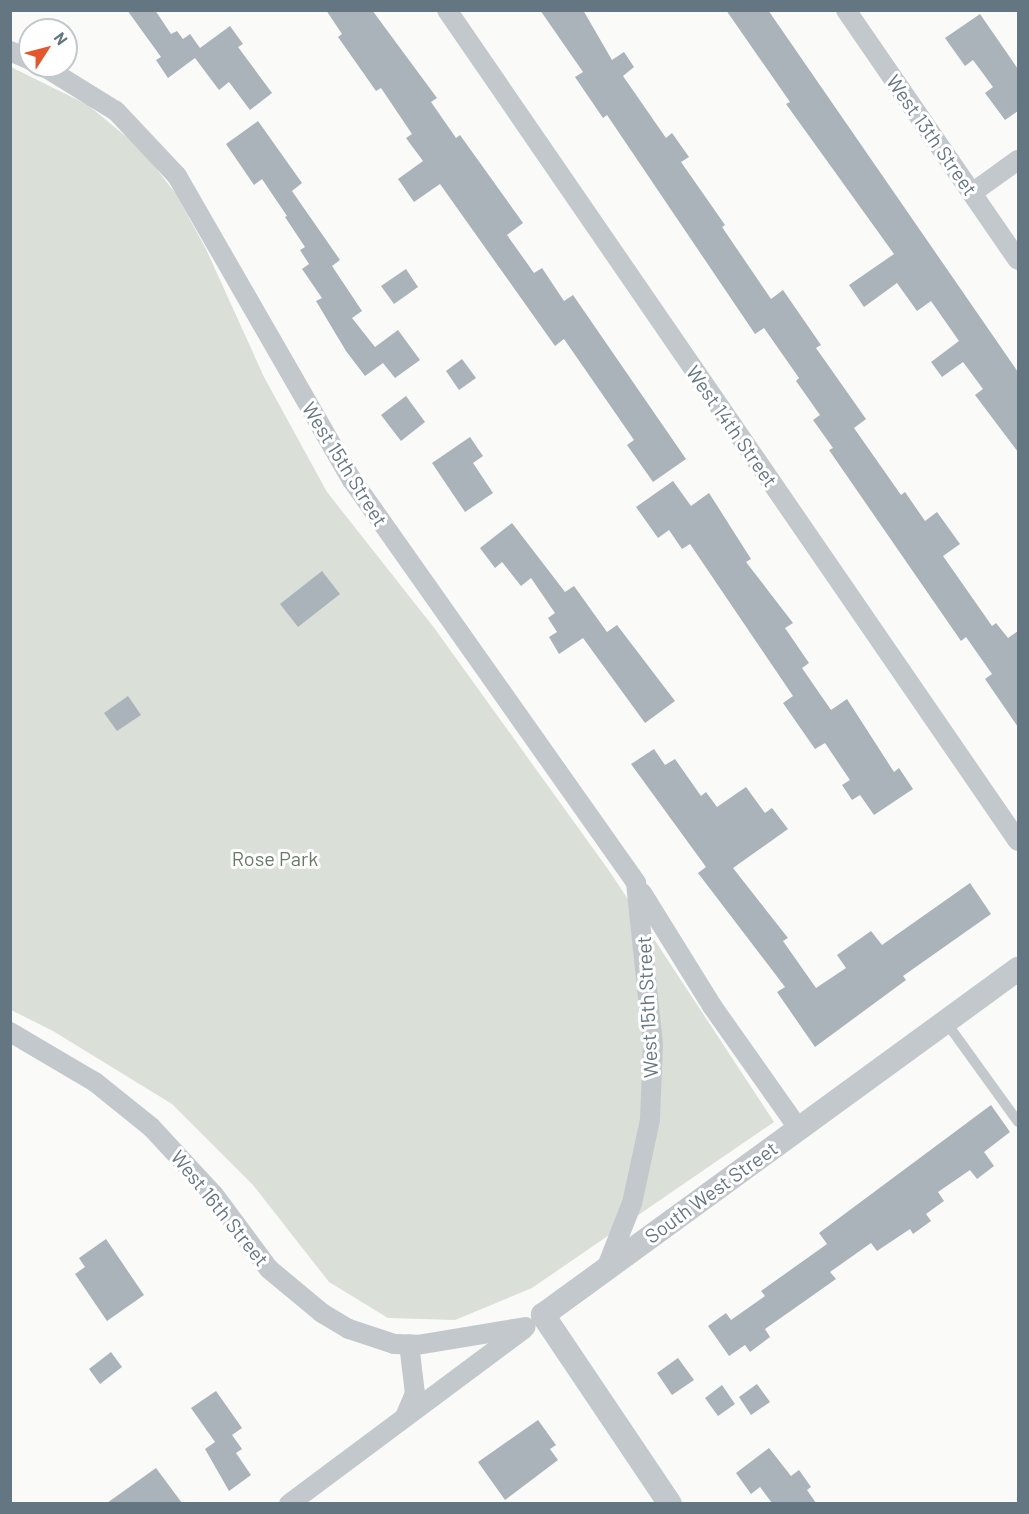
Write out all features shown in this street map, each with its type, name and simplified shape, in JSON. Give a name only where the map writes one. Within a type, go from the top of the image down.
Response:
[{"type":"street","name":"West 14th Street","points":[[447,10],[1018,841]]},
{"type":"street","name":"West 13th Street","points":[[846,10],[1018,260]]},
{"type":"street","name":"West 15th Street","points":[[62,78],[116,111],[177,176],[352,480],[636,883],[673,948],[798,1128]]},
{"type":"street","points":[[972,193],[1018,160]]},
{"type":"street","name":"West 15th Street","points":[[606,1269],[633,1203],[650,1120],[653,1044],[636,883]]},
{"type":"street","name":"South West Street","points":[[289,1503],[408,1411],[1018,969]]},
{"type":"street","name":"West 16th Street","points":[[10,1032],[95,1082],[151,1127],[186,1162],[270,1269],[294,1292],[349,1329],[394,1344],[409,1344],[535,1321]]},
{"type":"street","points":[[535,1321],[670,1503]]},
{"type":"street","points":[[408,1411],[415,1394],[409,1344]]},
{"type":"lane","points":[[946,1022],[1018,1122]]},
{"type":"green space","name":"Rose Park","points":[[11,67],[18,70],[18,78],[33,78],[88,105],[141,149],[176,194],[206,249],[264,377],[327,492],[435,629],[610,872],[774,1122],[532,1288],[455,1320],[388,1318],[329,1282],[253,1185],[172,1104],[53,1031],[11,1010]]},
{"type":"building","points":[[127,10],[155,10],[171,34],[177,31],[183,39],[190,34],[200,48],[230,26],[243,44],[238,47],[272,93],[250,110],[229,82],[219,90],[195,58],[168,78],[156,60],[161,57]]},
{"type":"building","points":[[326,10],[372,10],[437,98],[431,102],[456,138],[460,135],[523,223],[507,235],[534,273],[542,268],[564,301],[573,295],[686,459],[653,482],[627,445],[634,440],[564,339],[555,346],[440,184],[414,202],[398,179],[423,161],[406,138],[412,134],[381,88],[376,91],[338,37],[342,34]]},
{"type":"building","points":[[540,10],[583,10],[612,60],[624,52],[634,67],[623,76],[666,138],[672,133],[689,157],[681,162],[725,225],[722,227],[771,299],[783,290],[821,345],[816,348],[866,419],[854,428],[901,495],[905,492],[925,521],[937,512],[960,544],[943,556],[992,626],[996,623],[1008,638],[1018,631],[1018,727],[985,679],[992,674],[966,637],[961,641],[829,450],[833,448],[813,420],[820,415],[796,381],[799,378],[764,328],[755,334],[607,115],[603,118],[575,77],[583,72]]},
{"type":"building","points":[[726,10],[768,10],[1018,372],[1018,452],[975,395],[983,389],[963,362],[942,377],[931,362],[959,341],[931,301],[917,311],[897,283],[864,307],[849,285],[894,254],[786,104],[790,102]]},
{"type":"building","points":[[980,14],[1018,69],[1018,111],[1005,120],[985,93],[993,87],[973,60],[965,66],[945,38]]},
{"type":"building","points":[[258,121],[302,183],[292,191],[340,260],[332,266],[362,311],[352,318],[375,347],[398,330],[420,360],[395,378],[383,363],[365,376],[346,351],[316,301],[322,298],[302,269],[309,264],[300,250],[305,247],[262,179],[254,185],[226,144]]},
{"type":"building","points":[[406,269],[418,287],[394,304],[381,286]]},
{"type":"building","points":[[462,359],[476,378],[459,390],[446,371]]},
{"type":"building","points":[[406,396],[425,422],[401,441],[381,415]]},
{"type":"building","points":[[470,437],[483,456],[473,463],[493,493],[465,512],[432,463]]},
{"type":"building","points":[[673,481],[691,506],[709,493],[751,559],[746,562],[793,623],[785,628],[809,663],[802,668],[831,710],[847,699],[894,772],[899,768],[913,789],[874,815],[860,795],[852,800],[842,785],[850,780],[825,743],[815,749],[783,703],[793,696],[690,544],[682,549],[669,530],[658,538],[636,507]]},
{"type":"building","points":[[512,523],[565,592],[574,586],[607,632],[617,625],[675,701],[645,723],[583,638],[559,654],[549,637],[557,632],[548,618],[555,613],[531,578],[521,586],[502,562],[495,568],[480,548]]},
{"type":"building","points":[[322,571],[340,594],[298,627],[280,604]]},
{"type":"building","points":[[128,696],[141,715],[117,731],[104,713]]},
{"type":"building","points":[[654,749],[665,765],[675,759],[701,796],[706,792],[717,807],[746,787],[765,813],[772,808],[788,829],[733,868],[788,938],[783,941],[816,988],[846,968],[837,955],[871,931],[882,945],[970,883],[991,914],[903,976],[906,980],[815,1047],[777,992],[785,987],[698,873],[706,867],[631,764]]},
{"type":"building","points":[[991,1105],[1010,1132],[984,1152],[994,1166],[977,1179],[970,1170],[938,1192],[944,1201],[926,1214],[931,1221],[913,1234],[910,1229],[877,1251],[871,1243],[830,1272],[836,1279],[765,1329],[770,1337],[750,1352],[745,1345],[729,1356],[708,1326],[726,1313],[731,1320],[765,1296],[761,1291],[827,1244],[819,1233]]},
{"type":"building","points":[[106,1239],[144,1295],[107,1321],[75,1274],[85,1267],[79,1258]]},
{"type":"building","points":[[111,1352],[122,1367],[100,1384],[89,1369]]},
{"type":"building","points":[[678,1358],[694,1380],[672,1395],[657,1373]]},
{"type":"building","points":[[757,1384],[770,1402],[751,1415],[739,1397]]},
{"type":"building","points":[[722,1385],[735,1404],[718,1416],[705,1398]]},
{"type":"building","points":[[216,1391],[242,1428],[232,1435],[242,1449],[236,1453],[251,1475],[229,1491],[205,1449],[215,1442],[191,1408]]},
{"type":"building","points":[[538,1420],[556,1445],[550,1449],[558,1460],[505,1500],[478,1462]]},
{"type":"building","points":[[769,1448],[791,1476],[799,1470],[811,1487],[807,1490],[816,1503],[772,1503],[760,1487],[751,1494],[736,1473]]},
{"type":"building","points":[[156,1468],[182,1503],[107,1503]]}]
